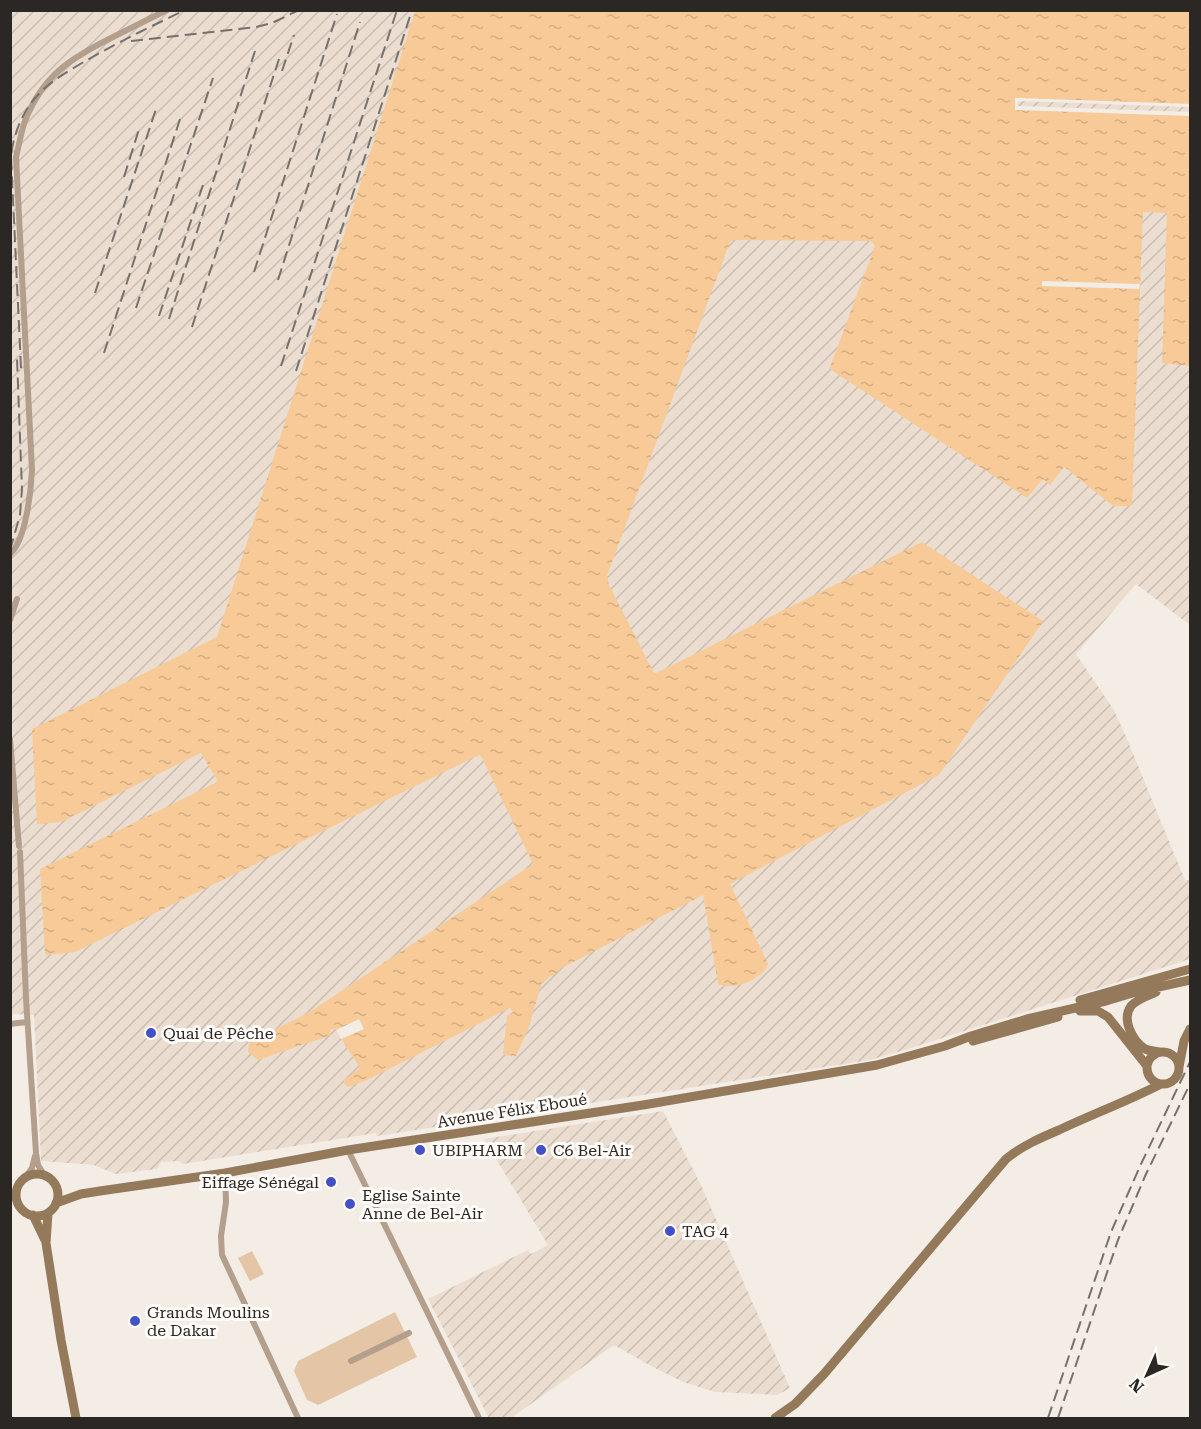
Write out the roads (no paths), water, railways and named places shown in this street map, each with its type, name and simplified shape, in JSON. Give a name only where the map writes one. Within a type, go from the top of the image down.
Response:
[{"type":"street","points":[[10,555],[15,551],[21,538],[32,490],[16,157],[25,121],[41,91],[69,62],[85,51],[167,10]]},
{"type":"street","points":[[10,620],[17,599]]},
{"type":"street","points":[[10,739],[19,849],[36,1153],[38,1165],[45,1176]]},
{"type":"street","points":[[1027,1019],[1042,1012],[1191,969]]},
{"type":"street","name":"Avenue Félix Eboué","points":[[945,1046],[1027,1019],[1139,995],[1186,981]]},
{"type":"street","points":[[1139,995],[1127,1017],[1131,1030],[1147,1050],[1175,1057],[1179,1067]]},
{"type":"street","points":[[1109,1018],[1110,1000]]},
{"type":"street","name":"Avenue Félix Eboué","points":[[81,1194],[225,1173],[348,1150],[643,1105],[877,1065],[945,1046],[986,1038],[1110,1000]]},
{"type":"street","points":[[1080,1011],[1098,1011],[1109,1018],[1152,1079],[1161,1084]]},
{"type":"street","points":[[1109,1018],[1127,1017]]},
{"type":"street","points":[[10,1024],[27,1022]]},
{"type":"street","points":[[774,1419],[795,1404],[824,1374],[1006,1159],[1026,1145],[1174,1080],[1178,1074],[1184,1041],[1191,1029]]},
{"type":"street","points":[[1140,1095],[1150,1058],[1154,1054],[1175,1048],[1184,1041]]},
{"type":"street","points":[[348,1150],[479,1419]]},
{"type":"street","points":[[36,1153],[32,1168],[13,1195],[22,1209],[33,1215],[48,1213]]},
{"type":"street","points":[[225,1173],[226,1202],[221,1236],[222,1255],[298,1419]]},
{"type":"street","points":[[25,1178],[37,1174],[45,1176],[56,1188],[56,1203],[48,1213],[46,1243],[76,1419]]},
{"type":"street","points":[[56,1188],[81,1194]]},
{"type":"street","points":[[56,1203],[81,1194]]},
{"type":"street","points":[[10,1209],[22,1209]]},
{"type":"street","points":[[33,1215],[46,1243]]},
{"type":"street","points":[[351,1361],[409,1333]]},
{"type":"water","points":[[415,11],[1190,11],[1190,104],[1016,98],[1015,109],[1190,115],[1190,366],[1162,363],[1167,214],[1143,212],[1132,504],[1113,506],[1064,467],[1050,485],[1043,479],[1027,498],[831,370],[830,367],[875,246],[871,241],[734,240],[730,242],[607,576],[609,585],[654,673],[922,542],[1043,621],[939,775],[730,884],[768,964],[755,978],[735,986],[718,984],[703,895],[558,970],[558,973],[549,977],[541,985],[529,1027],[516,1056],[503,1053],[507,1016],[513,1012],[510,1008],[367,1080],[348,1087],[344,1084],[344,1080],[360,1068],[334,1028],[330,1031],[331,1035],[258,1060],[248,1052],[249,1042],[308,1013],[533,864],[481,756],[75,952],[46,955],[40,869],[217,780],[201,753],[61,822],[37,824],[32,729],[217,637]]},
{"type":"railway","points":[[21,368],[11,157],[22,119],[30,105],[51,83],[133,35],[185,10]]},
{"type":"railway","points":[[131,41],[256,27],[272,23],[299,10]]},
{"type":"railway","points":[[281,366],[397,10]]},
{"type":"railway","points":[[296,371],[412,10]]},
{"type":"railway","points":[[254,272],[337,14]]},
{"type":"railway","points":[[278,280],[360,22]]},
{"type":"railway","points":[[282,71],[294,35]]},
{"type":"railway","points":[[169,319],[255,51]]},
{"type":"railway","points":[[192,327],[279,59]]},
{"type":"railway","points":[[136,308],[213,78]]},
{"type":"railway","points":[[95,293],[156,109]]},
{"type":"railway","points":[[104,353],[181,116]]},
{"type":"railway","points":[[124,177],[140,126]]},
{"type":"railway","points":[[159,316],[204,182]]},
{"type":"railway","points":[[10,550],[20,515],[22,489],[17,359]]},
{"type":"railway","points":[[1048,1418],[1111,1232],[1190,1062]]},
{"type":"railway","points":[[1058,1418],[1118,1240],[1146,1174],[1190,1084]]},
{"type":"place","name":"Quai de Pêche","points":[[151,1033]]},
{"type":"place","name":"UBIPHARM","points":[[420,1150]]},
{"type":"place","name":"C6 Bel-Air","points":[[541,1150]]},
{"type":"place","name":"Eiffage Sénégal","points":[[331,1182]]},
{"type":"place","name":"Eglise Sainte Anne de Bel-Air","points":[[350,1204]]},
{"type":"place","name":"TAG 4","points":[[670,1231]]},
{"type":"place","name":"Grands Moulins de Dakar","points":[[135,1321]]}]
